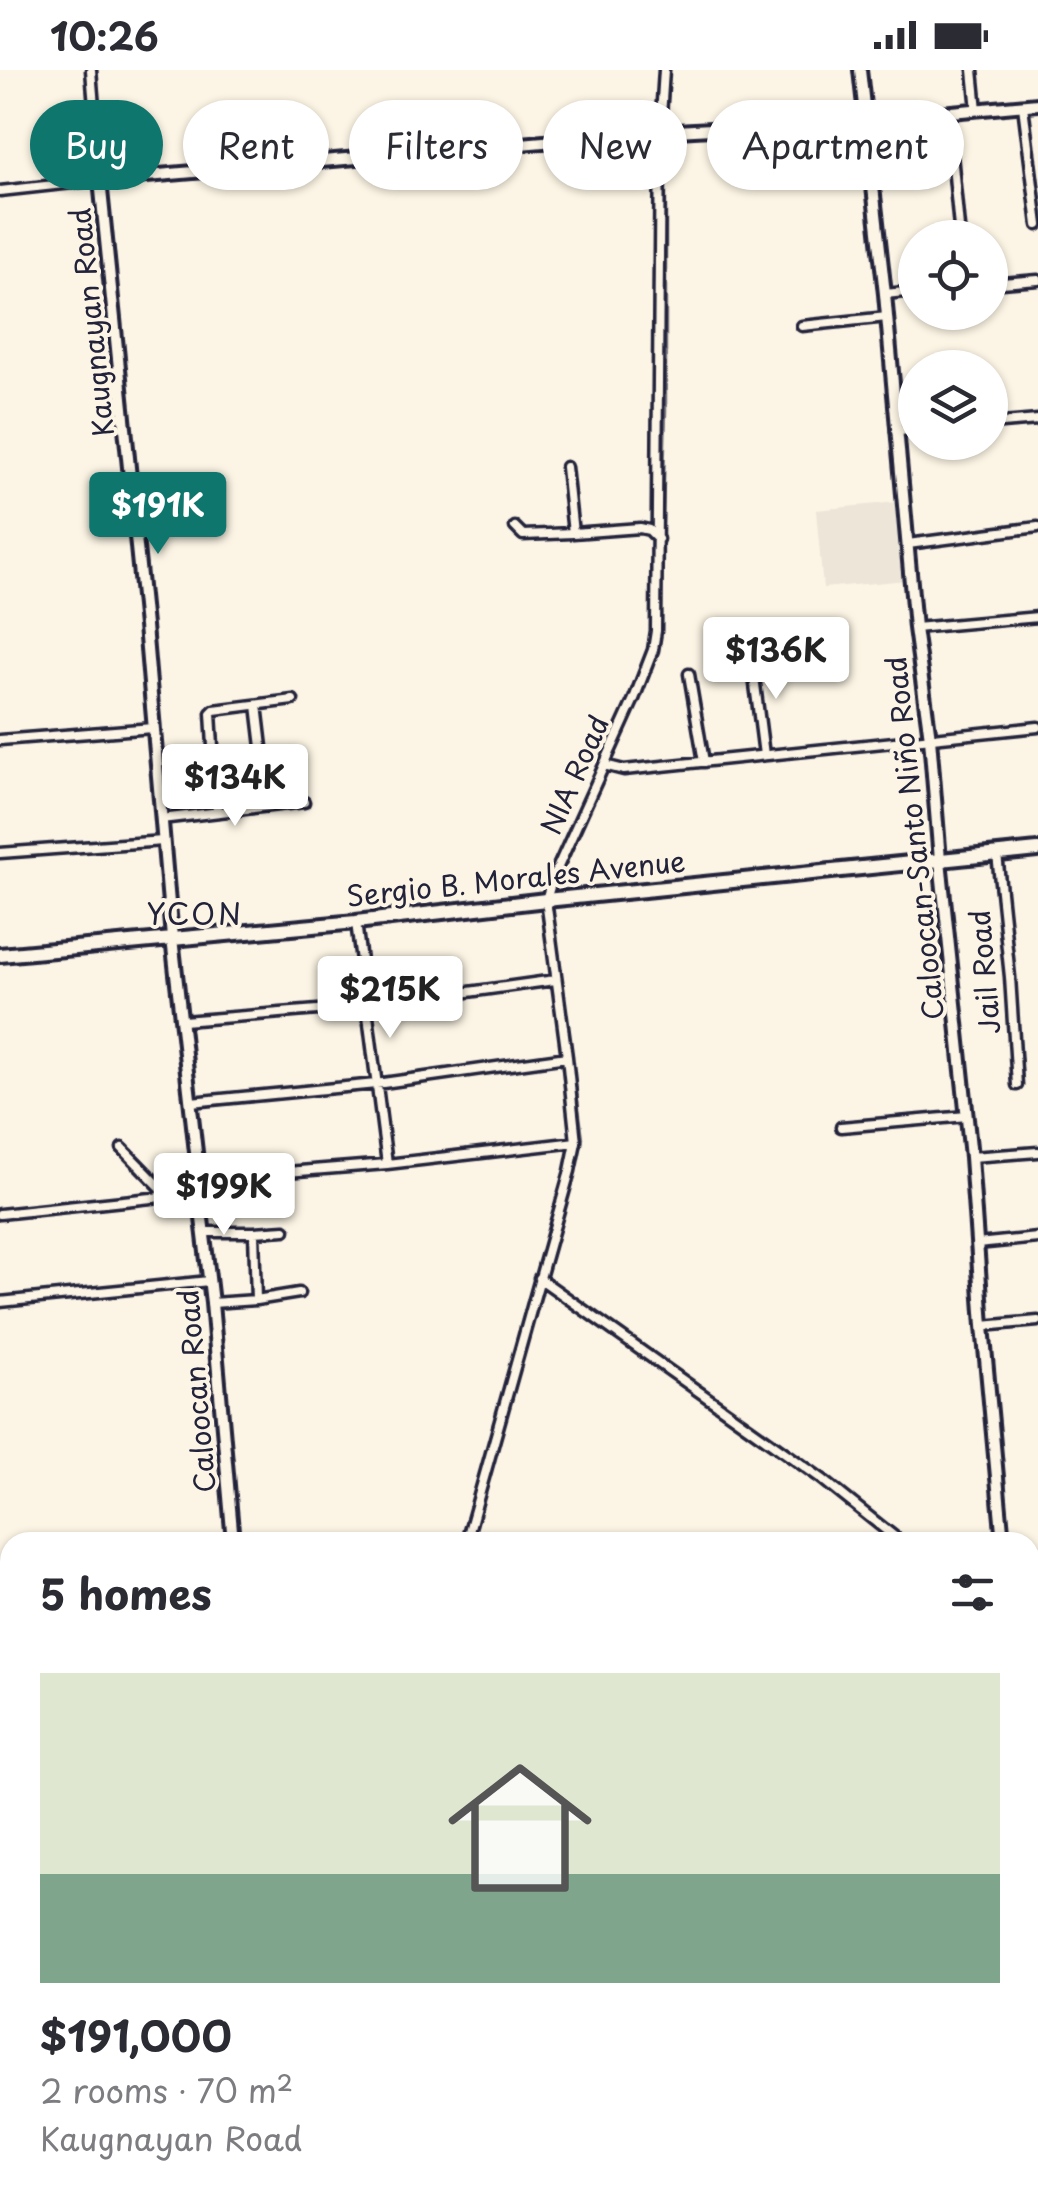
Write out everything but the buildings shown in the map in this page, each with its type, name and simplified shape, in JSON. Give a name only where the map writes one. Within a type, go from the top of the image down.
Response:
[{"type":"main road","name":"Sergio B. Morales Avenue","points":[[0,955],[1038,850]]},
{"type":"street","points":[[91,70],[93,100]]},
{"type":"street","name":"NIA Road","points":[[662,100],[664,70]]},
{"type":"street","name":"Caloocan-Santo Niño Road","points":[[860,70],[863,100]]},
{"type":"street","points":[[973,70],[977,110]]},
{"type":"street","points":[[964,111],[1038,104]]},
{"type":"street","points":[[1023,106],[1038,225]]},
{"type":"street","points":[[163,175],[543,142]]},
{"type":"street","points":[[0,191],[30,188]]},
{"type":"street","name":"Kaugnayan Road","points":[[101,190],[172,938]]},
{"type":"street","name":"NIA Road","points":[[469,1532],[576,1142],[546,900],[552,880],[608,767],[653,650],[656,630],[660,190]]},
{"type":"street","name":"Caloocan-Santo Niño Road","points":[[873,190],[971,1157],[1001,1532]]},
{"type":"street","points":[[955,190],[958,220]]},
{"type":"street","points":[[1008,282],[1038,280]]},
{"type":"street","points":[[885,294],[898,293]]},
{"type":"street","points":[[802,326],[887,317]]},
{"type":"street","points":[[1008,422],[1038,420]]},
{"type":"street","points":[[566,467],[573,532]]},
{"type":"street","points":[[515,527],[523,535],[640,528],[658,539]]},
{"type":"street","points":[[908,544],[1038,527]]},
{"type":"street","points":[[915,628],[1038,617]]},
{"type":"street","points":[[751,653],[764,756]]},
{"type":"street","points":[[689,674],[704,762]]},
{"type":"street","points":[[217,812],[211,713],[293,700]]},
{"type":"street","points":[[257,705],[269,806]]},
{"type":"street","points":[[608,767],[624,770],[1038,727]]},
{"type":"street","points":[[0,740],[153,728]]},
{"type":"street","points":[[161,819],[304,802]]},
{"type":"street","points":[[0,854],[163,841]]},
{"type":"street","name":"Jail Road","points":[[998,854],[1017,1085]]},
{"type":"street","points":[[356,922],[387,1164]]},
{"type":"street","name":"Caloocan Road","points":[[172,938],[200,1178],[232,1532]]},
{"type":"street","points":[[183,1021],[367,1006],[555,980]]},
{"type":"street","points":[[191,1102],[376,1084],[567,1057]]},
{"type":"street","points":[[841,1127],[967,1116]]},
{"type":"street","points":[[200,1178],[387,1164],[576,1142]]},
{"type":"street","points":[[122,1148],[170,1196]]},
{"type":"street","points":[[971,1157],[1038,1152]]},
{"type":"street","points":[[0,1214],[199,1194]]},
{"type":"street","points":[[204,1232],[285,1230]]},
{"type":"street","points":[[254,1232],[256,1300]]},
{"type":"street","points":[[977,1244],[1038,1238]]},
{"type":"street","points":[[539,1278],[822,1479],[888,1532]]},
{"type":"street","points":[[0,1302],[209,1281]]},
{"type":"street","points":[[212,1303],[299,1293]]},
{"type":"street","points":[[982,1326],[1038,1321]]},
{"type":"shaded area","points":[[898,502],[906,580],[823,588],[816,510]]},
{"type":"waterway","points":[[668,100],[669,70]]},
{"type":"waterway","points":[[660,622],[666,411],[666,190]]},
{"type":"waterway","points":[[656,651],[660,630]]},
{"type":"waterway","points":[[554,886],[567,856]]},
{"type":"waterway","points":[[552,908],[583,1138],[553,1246]]},
{"type":"waterway","points":[[475,1532],[541,1289]]},
{"type":"district","name":"YCON","points":[[195,915]]}]
